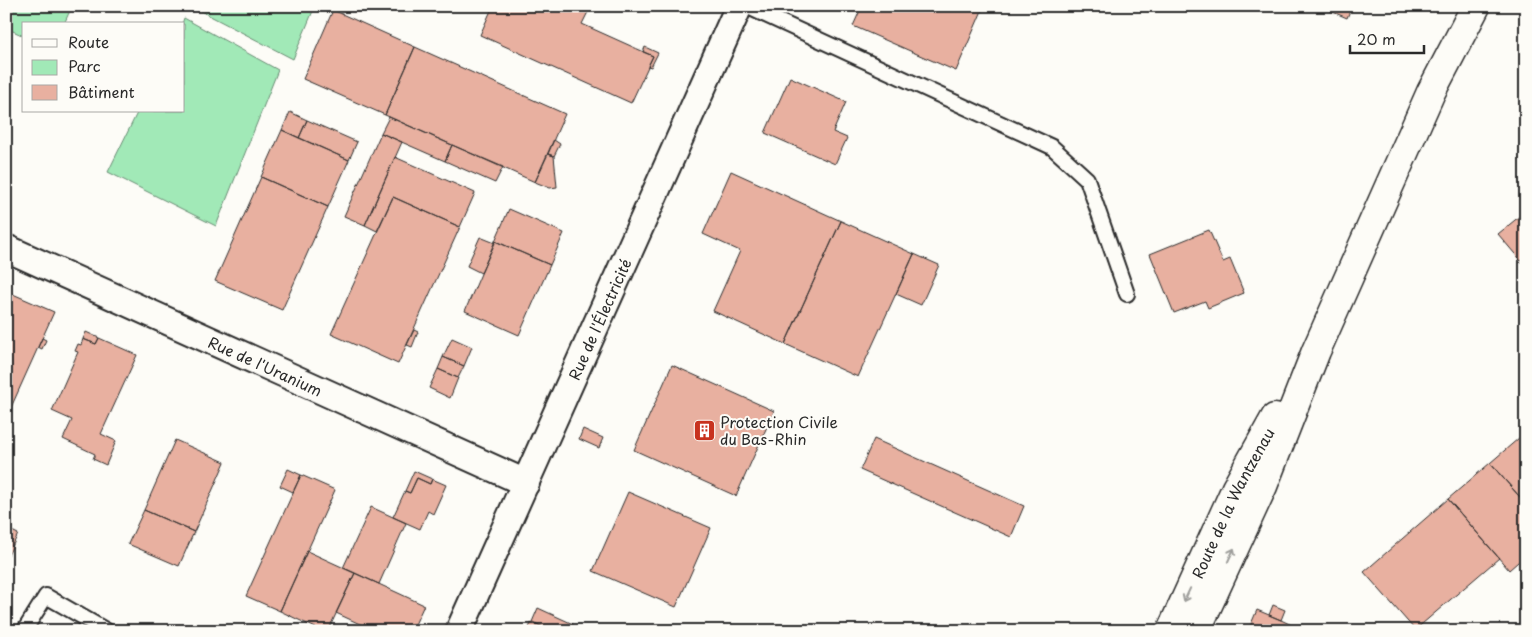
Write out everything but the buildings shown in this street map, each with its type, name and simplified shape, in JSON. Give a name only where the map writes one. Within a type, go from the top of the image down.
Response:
[{"type":"main road","name":"Route de la Wantzenau","points":[[1431,92],[1458,6]]},
{"type":"main road","name":"Route de la Wantzenau","points":[[1196,631],[1263,486],[1316,351],[1431,92],[1476,6]]},
{"type":"main road","name":"Route de la Wantzenau","points":[[1171,631],[1236,488],[1275,418],[1316,351]]},
{"type":"street","name":"Rue de l'Électricité","points":[[459,631],[739,6]]},
{"type":"street","name":"Rue de l'Uranium","points":[[6,248],[526,483]]},
{"type":"lane","points":[[746,6],[1052,147],[1087,179],[1127,294]]},
{"type":"lane","points":[[24,631],[46,596],[107,631]]},
{"type":"green space","points":[[6,6],[72,6],[65,22],[22,22],[22,35],[6,28]]},
{"type":"green space","points":[[191,6],[315,6],[293,59]]},
{"type":"green space","points":[[184,18],[278,70],[216,226],[108,172],[138,112],[185,112],[185,22],[183,22]]},
{"type":"place","name":"Protection Civile du Bas-Rhin","points":[[704,430]]}]
